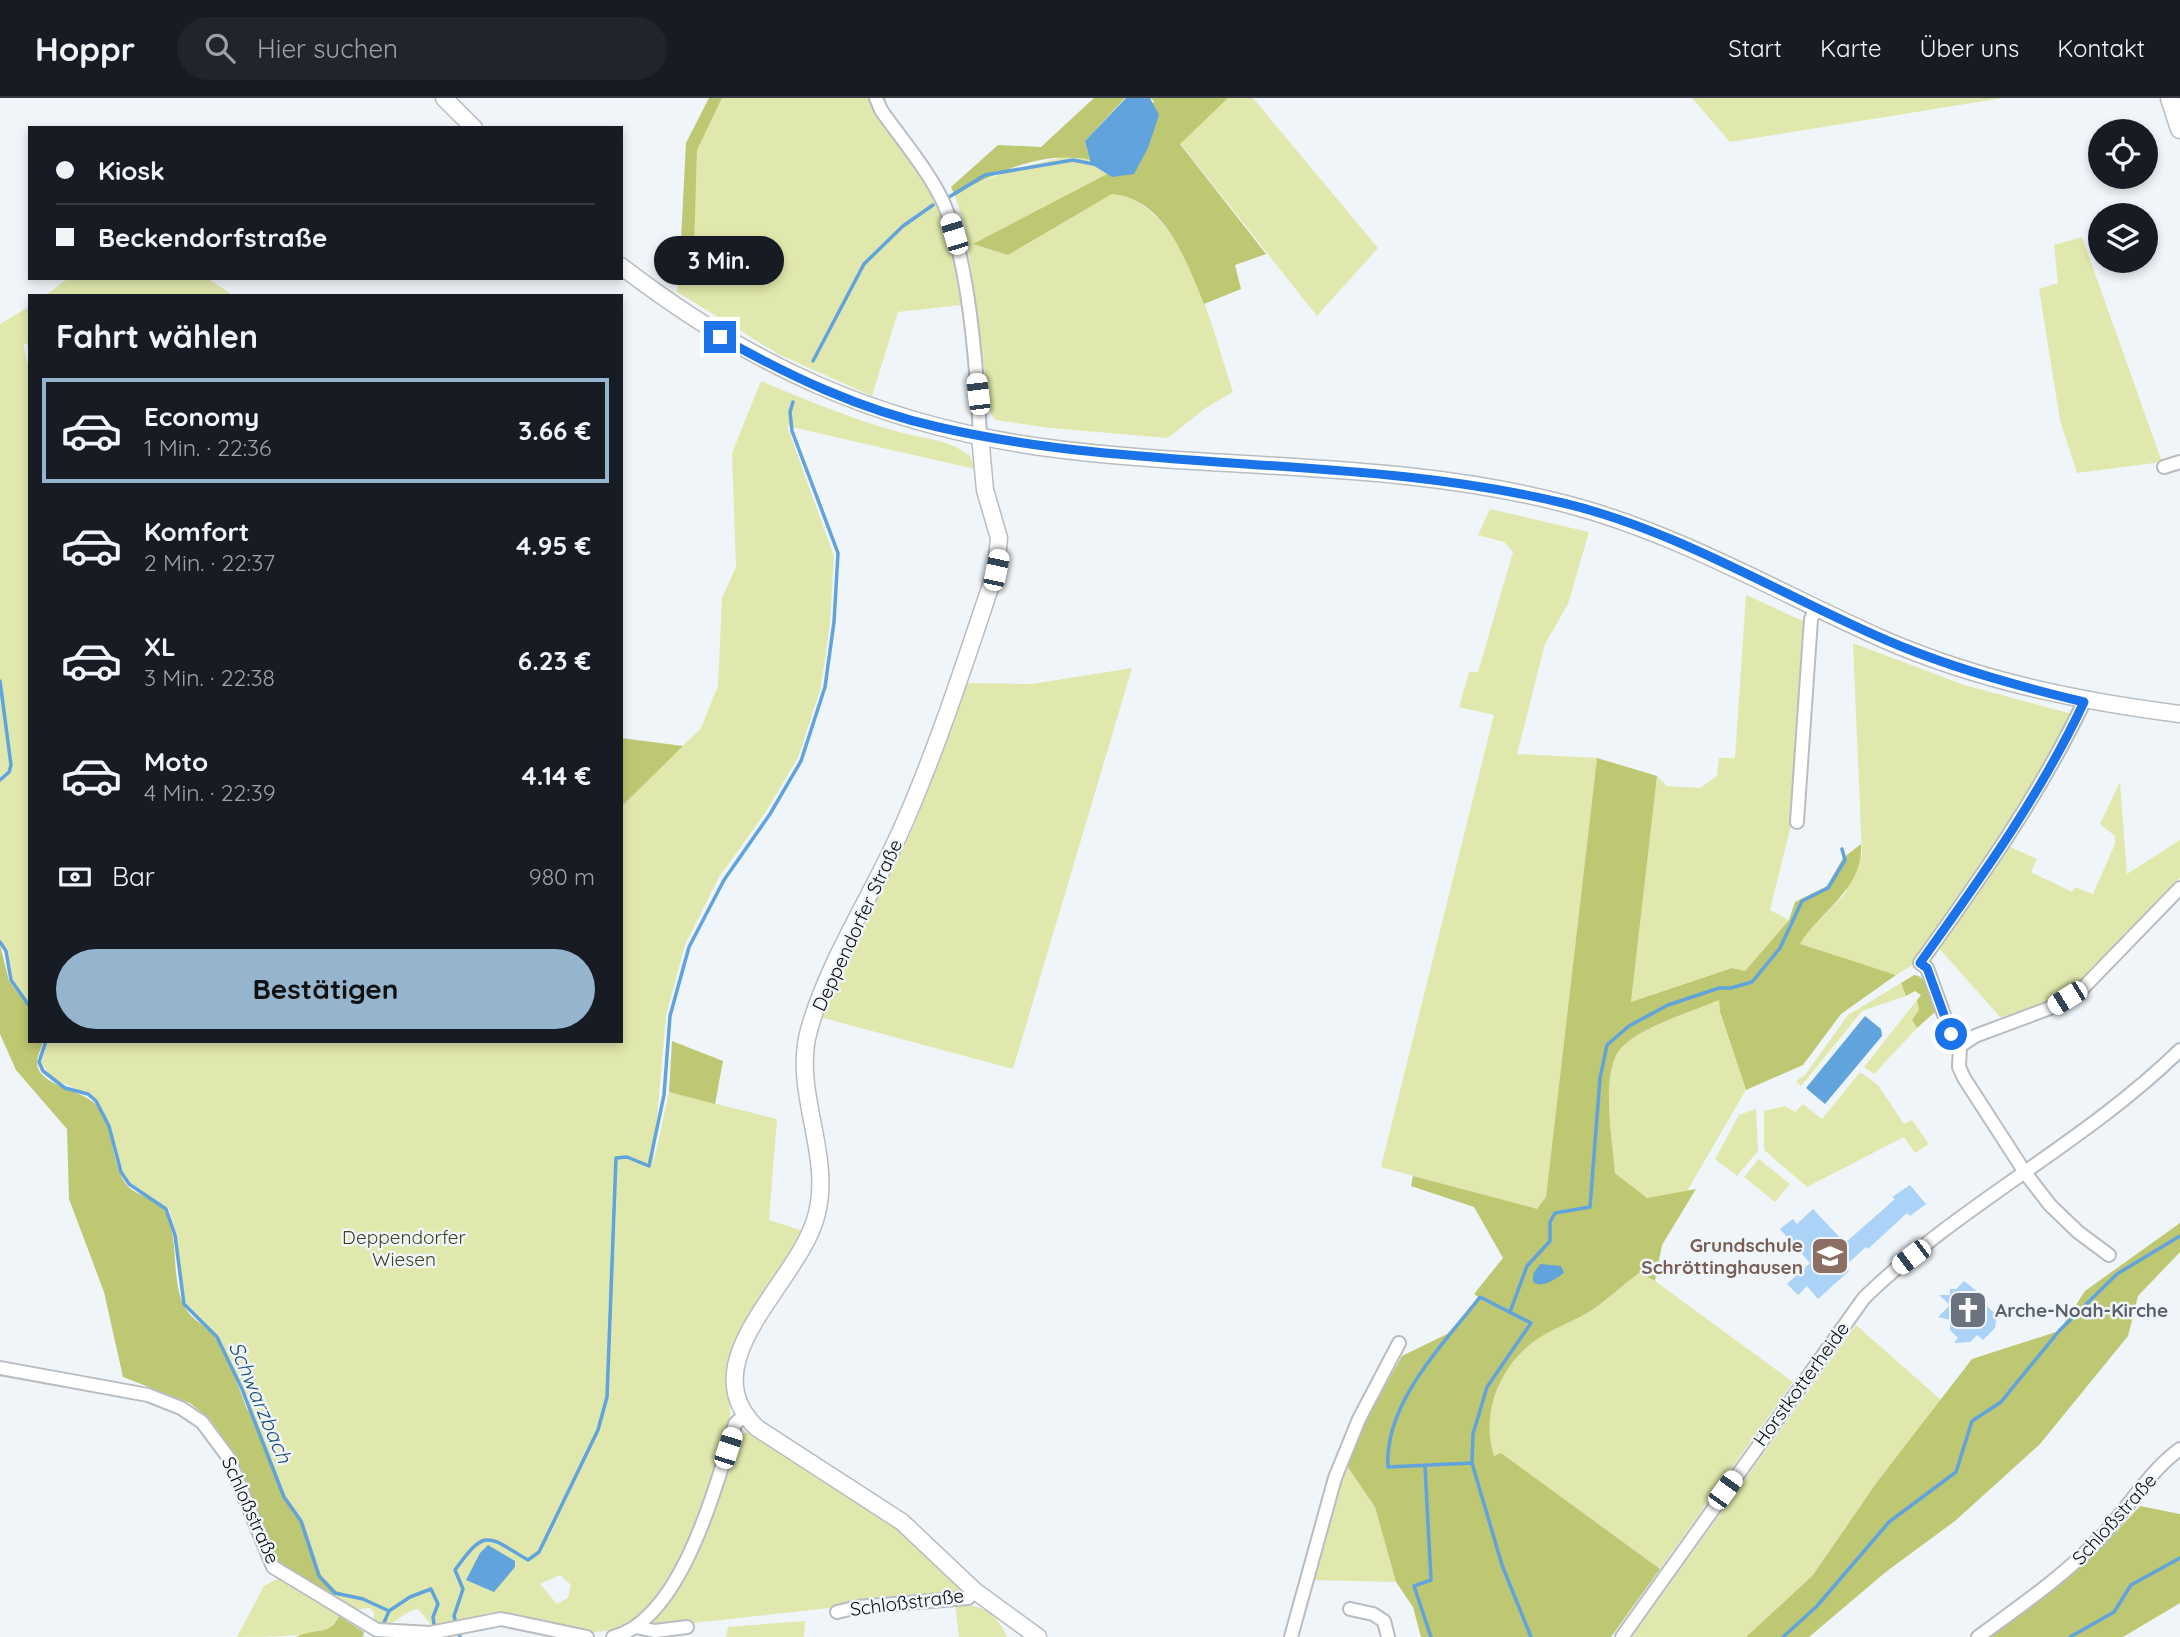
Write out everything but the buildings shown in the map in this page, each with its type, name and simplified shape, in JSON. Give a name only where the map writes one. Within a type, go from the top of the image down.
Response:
[{"type":"main road","points":[[2170,98],[2180,129]]},
{"type":"street","points":[[444,98],[472,126]]},
{"type":"street","points":[[876,98],[881,110],[939,193],[952,227],[971,335],[980,436]]},
{"type":"street","points":[[623,267],[694,319],[753,356],[852,401],[922,423],[1042,447],[1413,477],[1484,486],[1566,503],[1633,524],[1890,642],[1953,664],[2084,702],[2180,714]]},
{"type":"street","name":"Deppendorfer Straße","points":[[744,1415],[736,1379],[741,1344],[805,1249],[817,1215],[821,1163],[805,1081],[809,1028],[821,997],[906,819],[996,570],[999,538],[985,490],[980,436]]},
{"type":"street","points":[[2164,467],[2180,462]]},
{"type":"street","points":[[1797,822],[1811,619],[1816,608]]},
{"type":"street","points":[[2084,702],[2006,843],[1920,963],[1927,968],[1951,1034],[1961,1046],[1959,1067],[1964,1078],[2026,1174],[2063,1219],[2109,1255]]},
{"type":"street","points":[[1961,1046],[1975,1035],[2050,1009],[2083,988],[2180,888]]},
{"type":"street","name":"Horstkotterheide","points":[[1622,1637],[1864,1298],[1889,1274],[2026,1174],[2180,1050]]},
{"type":"street","points":[[1291,1637],[1335,1478],[1360,1419],[1399,1343]]},
{"type":"street","name":"Schloßstraße","points":[[0,1368],[122,1390],[181,1408],[202,1422],[228,1457],[273,1567],[377,1630],[430,1633],[453,1631],[480,1622],[501,1619],[521,1620],[587,1637]]},
{"type":"street","points":[[612,1637],[636,1627],[653,1611],[686,1559],[706,1513],[735,1424],[744,1415],[757,1428],[902,1522],[975,1591],[1038,1637]]},
{"type":"street","name":"Schloßstraße","points":[[1978,1637],[2072,1565],[2136,1498],[2168,1458],[2180,1449]]},
{"type":"street","name":"Schloßstraße","points":[[837,1612],[858,1607],[968,1598],[975,1591]]},
{"type":"street","points":[[1350,1609],[1373,1614],[1384,1621],[1388,1637]]},
{"type":"street","points":[[636,1627],[655,1631],[688,1627]]},
{"type":"green space","points":[[709,98],[722,98],[697,150],[693,285],[679,278],[686,143]]},
{"type":"green space","points":[[722,98],[868,98],[928,185],[938,205],[950,242],[961,305],[898,312],[872,396],[780,355],[677,292],[679,278],[693,284],[697,149]]},
{"type":"green space","points":[[1094,98],[1125,98],[1085,141],[1090,160],[1055,158],[1020,165],[1002,171],[955,196],[951,187],[998,145],[1041,147]]},
{"type":"green space","points":[[1150,98],[1228,98],[1180,144],[1266,254],[1235,265],[1241,289],[1204,304],[1181,251],[1160,219],[1130,198],[1112,194],[1008,255],[973,244],[1107,174],[1112,176],[1154,101]]},
{"type":"green space","points":[[1228,98],[1253,98],[1378,248],[1317,316],[1180,143]]},
{"type":"green space","points":[[1692,98],[2003,98],[1730,142]]},
{"type":"green space","points":[[1070,156],[1090,160],[1091,164],[1107,174],[974,244],[1008,255],[1112,194],[1137,202],[1159,220],[1177,244],[1192,274],[1205,305],[1233,392],[1204,409],[1168,438],[1050,428],[995,420],[990,412],[965,226],[955,196],[997,176]]},
{"type":"green space","points":[[2082,237],[2088,254],[2088,273],[2095,273],[2162,462],[2077,473],[2060,420],[2039,289],[2058,283],[2054,245]]},
{"type":"green space","points":[[66,280],[210,280],[231,294],[47,294]]},
{"type":"green space","points":[[28,307],[28,344],[23,343],[28,367],[28,1001],[12,979],[8,950],[0,940],[0,779],[9,769],[0,777],[0,324]]},
{"type":"green space","name":"Deppendorfer Wiesen","points":[[761,381],[864,421],[954,446],[970,456],[975,469],[787,426],[834,556],[830,623],[821,687],[798,758],[765,813],[719,877],[685,945],[666,1016],[653,1165],[669,1092],[777,1119],[769,1220],[803,1231],[780,1275],[741,1326],[729,1357],[730,1418],[701,1511],[681,1556],[646,1611],[614,1630],[594,1632],[511,1613],[488,1613],[462,1623],[431,1625],[418,1609],[391,1623],[381,1623],[374,1619],[374,1612],[370,1608],[353,1610],[329,1597],[336,1592],[321,1575],[303,1521],[285,1495],[243,1389],[218,1337],[187,1304],[181,1289],[177,1235],[169,1209],[130,1183],[122,1171],[111,1126],[94,1097],[52,1078],[41,1063],[47,1043],[623,1043],[623,805],[701,728],[718,686],[722,598],[736,567],[732,453]],"holes":[[[560,1575],[571,1585],[568,1598],[557,1604],[540,1584]]]},
{"type":"green space","points":[[1490,509],[1589,532],[1568,604],[1545,644],[1517,754],[1597,758],[1546,1197],[1537,1210],[1381,1167],[1494,715],[1459,707],[1469,672],[1478,672],[1513,552],[1504,542],[1478,535]]},
{"type":"green space","points":[[1746,595],[1805,622],[1793,817],[1770,910],[1789,920],[1745,971],[1732,968],[1631,1002],[1657,776],[1667,786],[1700,788],[1717,776],[1719,758],[1735,758]]},
{"type":"green space","points":[[1853,643],[1964,685],[2072,714],[2004,842],[1916,963],[1896,975],[1799,945],[1807,932],[1844,895],[1862,855]]},
{"type":"green space","points":[[1132,668],[1013,1069],[820,1017],[913,828],[967,683],[1032,684]]},
{"type":"green space","points":[[623,738],[683,746],[623,805]]},
{"type":"green space","points":[[1597,758],[1657,776],[1631,1002],[1732,968],[1745,971],[1789,920],[1795,902],[1827,886],[1843,858],[1861,844],[1856,874],[1800,944],[1896,975],[1841,1014],[1803,1065],[1746,1090],[1720,1012],[1719,1000],[1654,1026],[1622,1047],[1615,1058],[1609,1089],[1615,1173],[1647,1198],[1696,1189],[1662,1245],[1655,1281],[1639,1273],[1592,1310],[1539,1338],[1514,1361],[1504,1375],[1492,1406],[1490,1439],[1494,1456],[1501,1453],[1660,1569],[1611,1637],[1421,1637],[1413,1607],[1396,1582],[1375,1507],[1347,1466],[1367,1418],[1402,1356],[1447,1334],[1480,1298],[1474,1294],[1503,1258],[1474,1207],[1411,1186],[1413,1176],[1537,1209],[1546,1197]]},
{"type":"green space","points":[[2120,782],[2127,874],[2180,840],[2180,878],[2121,943],[2078,982],[2055,998],[2029,1010],[2000,1017],[1937,946],[2008,846],[2037,859],[2031,872],[2072,892],[2075,887],[2093,894],[2115,844],[2115,836],[2100,824]]},
{"type":"green space","points":[[0,945],[9,981],[28,1006],[28,1043],[42,1043],[37,1060],[39,1070],[53,1083],[84,1096],[99,1108],[104,1116],[117,1165],[125,1183],[164,1209],[171,1226],[177,1282],[183,1304],[222,1348],[248,1411],[252,1411],[285,1495],[303,1521],[321,1575],[337,1592],[329,1597],[278,1564],[226,1442],[210,1419],[190,1403],[123,1377],[104,1292],[69,1199],[67,1129],[16,1070],[0,1034]]},
{"type":"green space","points":[[1914,975],[1927,984],[1935,1012],[1917,1028],[1912,1020],[1919,1010],[1917,1000],[1921,995],[1915,991],[1906,996],[1901,983]]},
{"type":"green space","points":[[1901,983],[1906,996],[1862,1011],[1801,1086],[1796,1081],[1805,1075],[1848,1015]]},
{"type":"green space","points":[[1719,1000],[1720,1013],[1746,1090],[1687,1191],[1647,1198],[1615,1173],[1609,1089],[1615,1057],[1622,1046],[1642,1032]]},
{"type":"green space","points":[[1917,1000],[1919,1010],[1912,1020],[1917,1028],[1874,1074],[1864,1067]]},
{"type":"green space","points":[[672,1041],[723,1061],[715,1104],[669,1092]]},
{"type":"green space","points":[[1860,1072],[1878,1085],[1904,1124],[1912,1120],[1929,1144],[1915,1153],[1904,1137],[1807,1187],[1764,1150],[1764,1111],[1785,1106],[1795,1112],[1803,1104],[1822,1119]]},
{"type":"green space","points":[[1756,1109],[1758,1151],[1737,1176],[1715,1159],[1739,1115]]},
{"type":"green space","points":[[1759,1159],[1790,1184],[1775,1202],[1744,1177]]},
{"type":"green space","points":[[2180,1223],[2180,1252],[2138,1296],[2128,1336],[2040,1444],[1955,1521],[1887,1571],[1809,1637],[1746,1637],[1813,1575],[1877,1482],[1972,1359],[2059,1331],[2085,1291]]},
{"type":"green space","points":[[1639,1273],[1655,1281],[1793,1382],[1660,1569],[1501,1453],[1494,1456],[1490,1439],[1492,1406],[1504,1375],[1514,1361],[1539,1338],[1592,1310]]},
{"type":"green space","points":[[1856,1325],[1941,1400],[1877,1482],[1813,1575],[1746,1637],[1632,1637]]},
{"type":"green space","points":[[751,1431],[893,1521],[965,1588],[963,1593],[658,1627],[651,1625],[737,1436]]},
{"type":"green space","points":[[1347,1466],[1375,1507],[1396,1582],[1310,1580]]},
{"type":"green space","points":[[2140,1506],[2180,1514],[2180,1603],[2123,1637],[1989,1637],[2107,1542]]},
{"type":"green space","points":[[277,1579],[339,1616],[336,1625],[329,1630],[305,1634],[237,1637],[264,1586]]},
{"type":"green space","points":[[955,1604],[987,1611],[1007,1637],[959,1637]]},
{"type":"green space","points":[[339,1616],[364,1632],[363,1637],[296,1637],[327,1629]]},
{"type":"green space","points":[[805,1621],[804,1637],[726,1637],[728,1627]]},
{"type":"water","points":[[1126,98],[1150,98],[1159,115],[1148,148],[1134,174],[1112,177],[1091,164],[1085,141]]},
{"type":"water","points":[[1865,1016],[1881,1029],[1882,1036],[1825,1104],[1806,1088]]},
{"type":"water","points":[[1540,1264],[1561,1266],[1564,1273],[1549,1282],[1537,1284],[1533,1282],[1533,1274]]},
{"type":"water","points":[[488,1545],[515,1561],[515,1567],[494,1592],[466,1580],[480,1553]]},
{"type":"waterway","points":[[949,197],[985,175],[1073,160],[1093,164]]},
{"type":"waterway","points":[[813,361],[864,264],[903,226],[933,205]]},
{"type":"waterway","points":[[460,1637],[454,1616],[463,1589],[455,1570],[474,1547],[488,1540],[504,1545],[528,1560],[539,1552],[598,1430],[607,1397],[616,1158],[627,1157],[649,1166],[664,1095],[670,1016],[689,947],[724,880],[770,814],[801,761],[825,687],[834,622],[838,553],[792,431],[790,412],[793,402]]},
{"type":"waterway","name":"Schwarzbach","points":[[0,681],[11,765],[9,772],[0,780]]},
{"type":"waterway","points":[[1510,1312],[1527,1266],[1550,1241],[1550,1222],[1555,1213],[1590,1207],[1600,1078],[1607,1045],[1629,1026],[1668,1005],[1719,988],[1731,988],[1752,982],[1780,948],[1802,901],[1828,888],[1845,860],[1842,849]]},
{"type":"waterway","name":"Schwarzbach","points":[[0,942],[6,951],[11,980],[28,1004]]},
{"type":"waterway","name":"Schwarzbach","points":[[45,1043],[39,1062],[43,1071],[65,1088],[88,1094],[96,1101],[109,1126],[121,1172],[129,1184],[166,1209],[175,1235],[184,1304],[217,1337],[242,1389],[284,1497],[301,1521],[319,1576],[335,1593],[363,1599],[389,1611],[383,1625]]},
{"type":"waterway","points":[[1783,1637],[1817,1606],[1889,1522],[1956,1472],[1972,1421],[2001,1402],[2059,1331],[2117,1274],[2180,1236]]},
{"type":"waterway","points":[[1472,1463],[1388,1467],[1389,1443],[1395,1420],[1406,1398],[1434,1355],[1480,1297],[1531,1323],[1487,1387],[1473,1434],[1472,1463],[1502,1565],[1531,1637]]},
{"type":"waterway","points":[[1425,1466],[1431,1580],[1414,1586],[1431,1637]]},
{"type":"waterway","points":[[2070,1637],[2114,1612],[2131,1585],[2180,1558]]},
{"type":"waterway","points":[[389,1611],[410,1597],[431,1589],[438,1604],[433,1617],[435,1631]]},
{"type":"place","name":"Grundschule Schröttinghausen","points":[[1830,1256]]},
{"type":"place","name":"Arche-Noah-Kirche","points":[[1968,1310]]},
{"type":"route","points":[[720,337],[806,382],[852,401],[935,427],[980,436],[1042,447],[1413,477],[1484,486],[1566,503],[1633,524],[1890,642],[2035,690],[2084,702],[2006,843],[1920,963],[1927,968],[1951,1034]]}]
